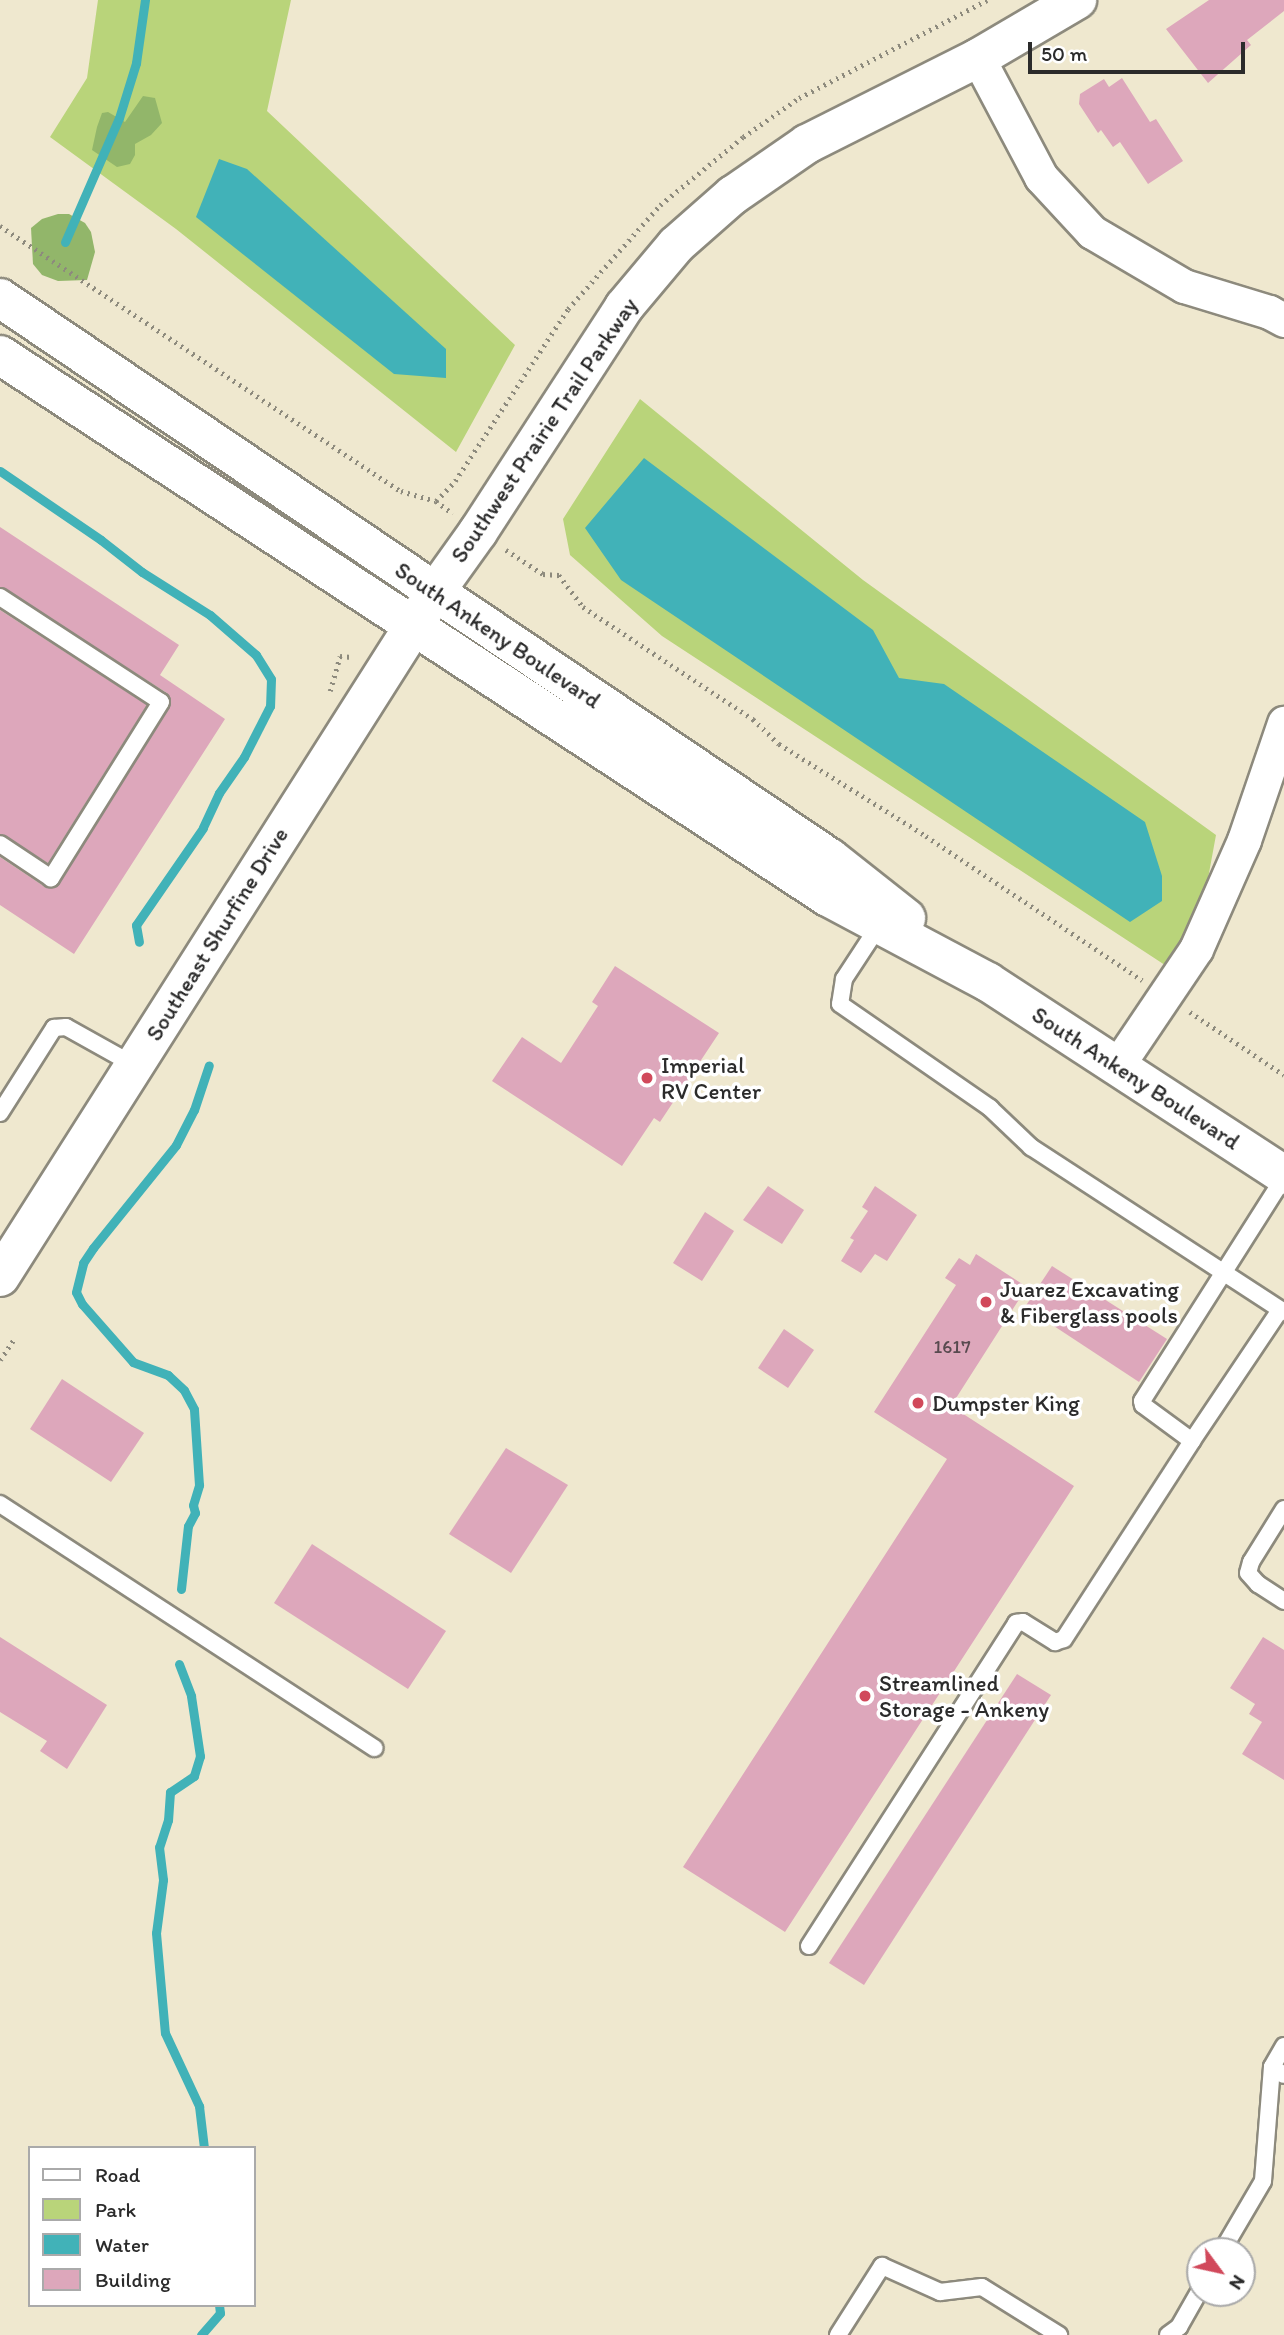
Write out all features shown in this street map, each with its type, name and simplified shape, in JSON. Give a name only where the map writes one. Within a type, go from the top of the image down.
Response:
[{"type":"main road","name":"Southwest Prairie Trail Parkway","points":[[435,592],[478,532],[603,337],[676,245],[733,195],[807,144],[978,58],[1077,0]]},
{"type":"main road","name":"South Ankeny Boulevard","points":[[0,298],[830,858],[988,982],[1284,1176]]},
{"type":"main road","name":"South Ankeny Boulevard","points":[[0,355],[828,897],[988,982]]},
{"type":"main road","name":"Southeast Shurfine Drive","points":[[0,1277],[435,592]]},
{"type":"street","points":[[978,58],[1041,177],[1092,232],[1184,286],[1269,312],[1284,320]]},
{"type":"street","points":[[1117,1066],[1167,996],[1196,949],[1244,840],[1284,723]]},
{"type":"lane","points":[[0,597],[161,702],[51,877],[0,844]]},
{"type":"lane","points":[[809,1946],[1016,1623],[1023,1622],[1055,1642],[1063,1639],[1192,1441],[1282,1311],[1031,1147],[990,1108],[840,1004],[844,979],[880,925]]},
{"type":"lane","points":[[0,1113],[54,1028],[66,1027],[134,1065]]},
{"type":"lane","points":[[1192,1441],[1146,1409],[1142,1401],[1284,1176]]},
{"type":"lane","points":[[0,1504],[374,1748]]},
{"type":"lane","points":[[1284,1509],[1251,1562],[1248,1573],[1284,1601]]},
{"type":"lane","points":[[1231,2237],[1263,2181],[1284,2046]]},
{"type":"lane","points":[[838,2335],[882,2266],[940,2292],[982,2287],[1059,2335]]},
{"type":"lane","points":[[1180,2332],[1192,2307]]},
{"type":"path","points":[[0,226],[401,491],[436,501],[543,574],[559,575],[583,607],[753,719],[779,744],[938,843],[1284,1075]]},
{"type":"path","points":[[0,1360],[14,1339]]},
{"type":"green space","points":[[98,0],[291,0],[267,111],[515,345],[456,452],[176,229],[50,137],[87,78]]},
{"type":"green space","points":[[143,96],[155,98],[162,123],[151,135],[135,144],[135,155],[130,164],[117,167],[92,150],[102,113],[108,112],[125,122]]},
{"type":"green space","points":[[69,214],[85,223],[91,232],[95,252],[87,280],[58,281],[42,275],[33,264],[31,228],[42,219]]},
{"type":"green space","points":[[640,399],[863,580],[1216,835],[1200,922],[1171,969],[662,636],[570,555],[563,519]]},
{"type":"water","points":[[219,159],[247,169],[446,349],[446,378],[394,374],[196,217]]},
{"type":"water","points":[[644,458],[873,630],[899,678],[944,684],[1145,822],[1162,876],[1162,901],[1130,922],[621,580],[585,528]]},
{"type":"building","points":[[1209,0],[1284,0],[1284,11],[1247,40],[1251,45],[1208,83],[1166,29]]},
{"type":"building","points":[[1122,78],[1150,122],[1156,119],[1183,161],[1148,184],[1120,142],[1113,147],[1101,130],[1098,133],[1079,104],[1080,94],[1104,79],[1109,87]]},
{"type":"building","points":[[0,527],[179,645],[160,675],[225,719],[74,954],[0,905],[0,857],[45,887],[56,887],[171,702],[167,693],[0,587]]},
{"type":"building","points":[[0,610],[147,705],[48,863],[0,834]]},
{"type":"building","points":[[615,966],[719,1033],[660,1122],[654,1118],[622,1166],[492,1081],[522,1037],[561,1063],[598,1006],[592,1002]]},
{"type":"building","points":[[768,1186],[804,1210],[782,1244],[743,1220]]},
{"type":"building","points":[[875,1186],[917,1215],[887,1261],[875,1254],[861,1273],[841,1261],[854,1240],[850,1238],[868,1211],[862,1207]]},
{"type":"building","points":[[705,1212],[734,1231],[702,1281],[673,1263]]},
{"type":"building","points":[[976,1254],[1027,1287],[951,1406],[1074,1486],[785,1932],[683,1867],[947,1459],[874,1412],[956,1285],[945,1278],[959,1258],[970,1265]]},
{"type":"building","points":[[1052,1266],[1167,1339],[1139,1382],[1025,1307]]},
{"type":"building","points":[[784,1329],[814,1350],[788,1388],[758,1368]]},
{"type":"building","points":[[62,1379],[144,1433],[111,1482],[30,1429]]},
{"type":"building","points":[[506,1448],[568,1485],[511,1573],[449,1534]]},
{"type":"building","points":[[312,1544],[446,1631],[408,1689],[274,1603]]},
{"type":"building","points":[[0,1637],[107,1705],[67,1769],[40,1751],[47,1741],[0,1712]]},
{"type":"building","points":[[1263,1637],[1284,1650],[1284,1780],[1242,1754],[1262,1722],[1249,1714],[1255,1704],[1230,1688]]},
{"type":"building","points":[[1017,1674],[1051,1695],[864,1985],[829,1963]]},
{"type":"waterway","points":[[65,242],[119,118],[136,63],[145,0]]},
{"type":"waterway","points":[[0,471],[101,540],[142,572],[210,615],[256,655],[271,679],[270,706],[244,757],[219,793],[203,828],[136,925],[139,942]]},
{"type":"waterway","points":[[181,1589],[188,1526],[195,1513],[193,1505],[199,1485],[194,1409],[184,1390],[168,1375],[133,1362],[82,1304],[76,1292],[83,1263],[93,1248],[176,1145],[194,1110],[209,1065]]},
{"type":"waterway","points":[[179,1664],[191,1696],[200,1756],[194,1776],[170,1792],[168,1820],[159,1847],[163,1880],[156,1933],[165,2033],[199,2106],[204,2146]]},
{"type":"waterway","points":[[201,2335],[220,2313],[219,2307]]},
{"type":"place","name":"Imperial RV Center","points":[[647,1078]]},
{"type":"place","name":"Juarez Excavating & Fiberglass pools","points":[[986,1302]]},
{"type":"place","name":"Dumpster King","points":[[918,1403]]},
{"type":"place","name":"Streamlined Storage - Ankeny","points":[[865,1696]]}]
